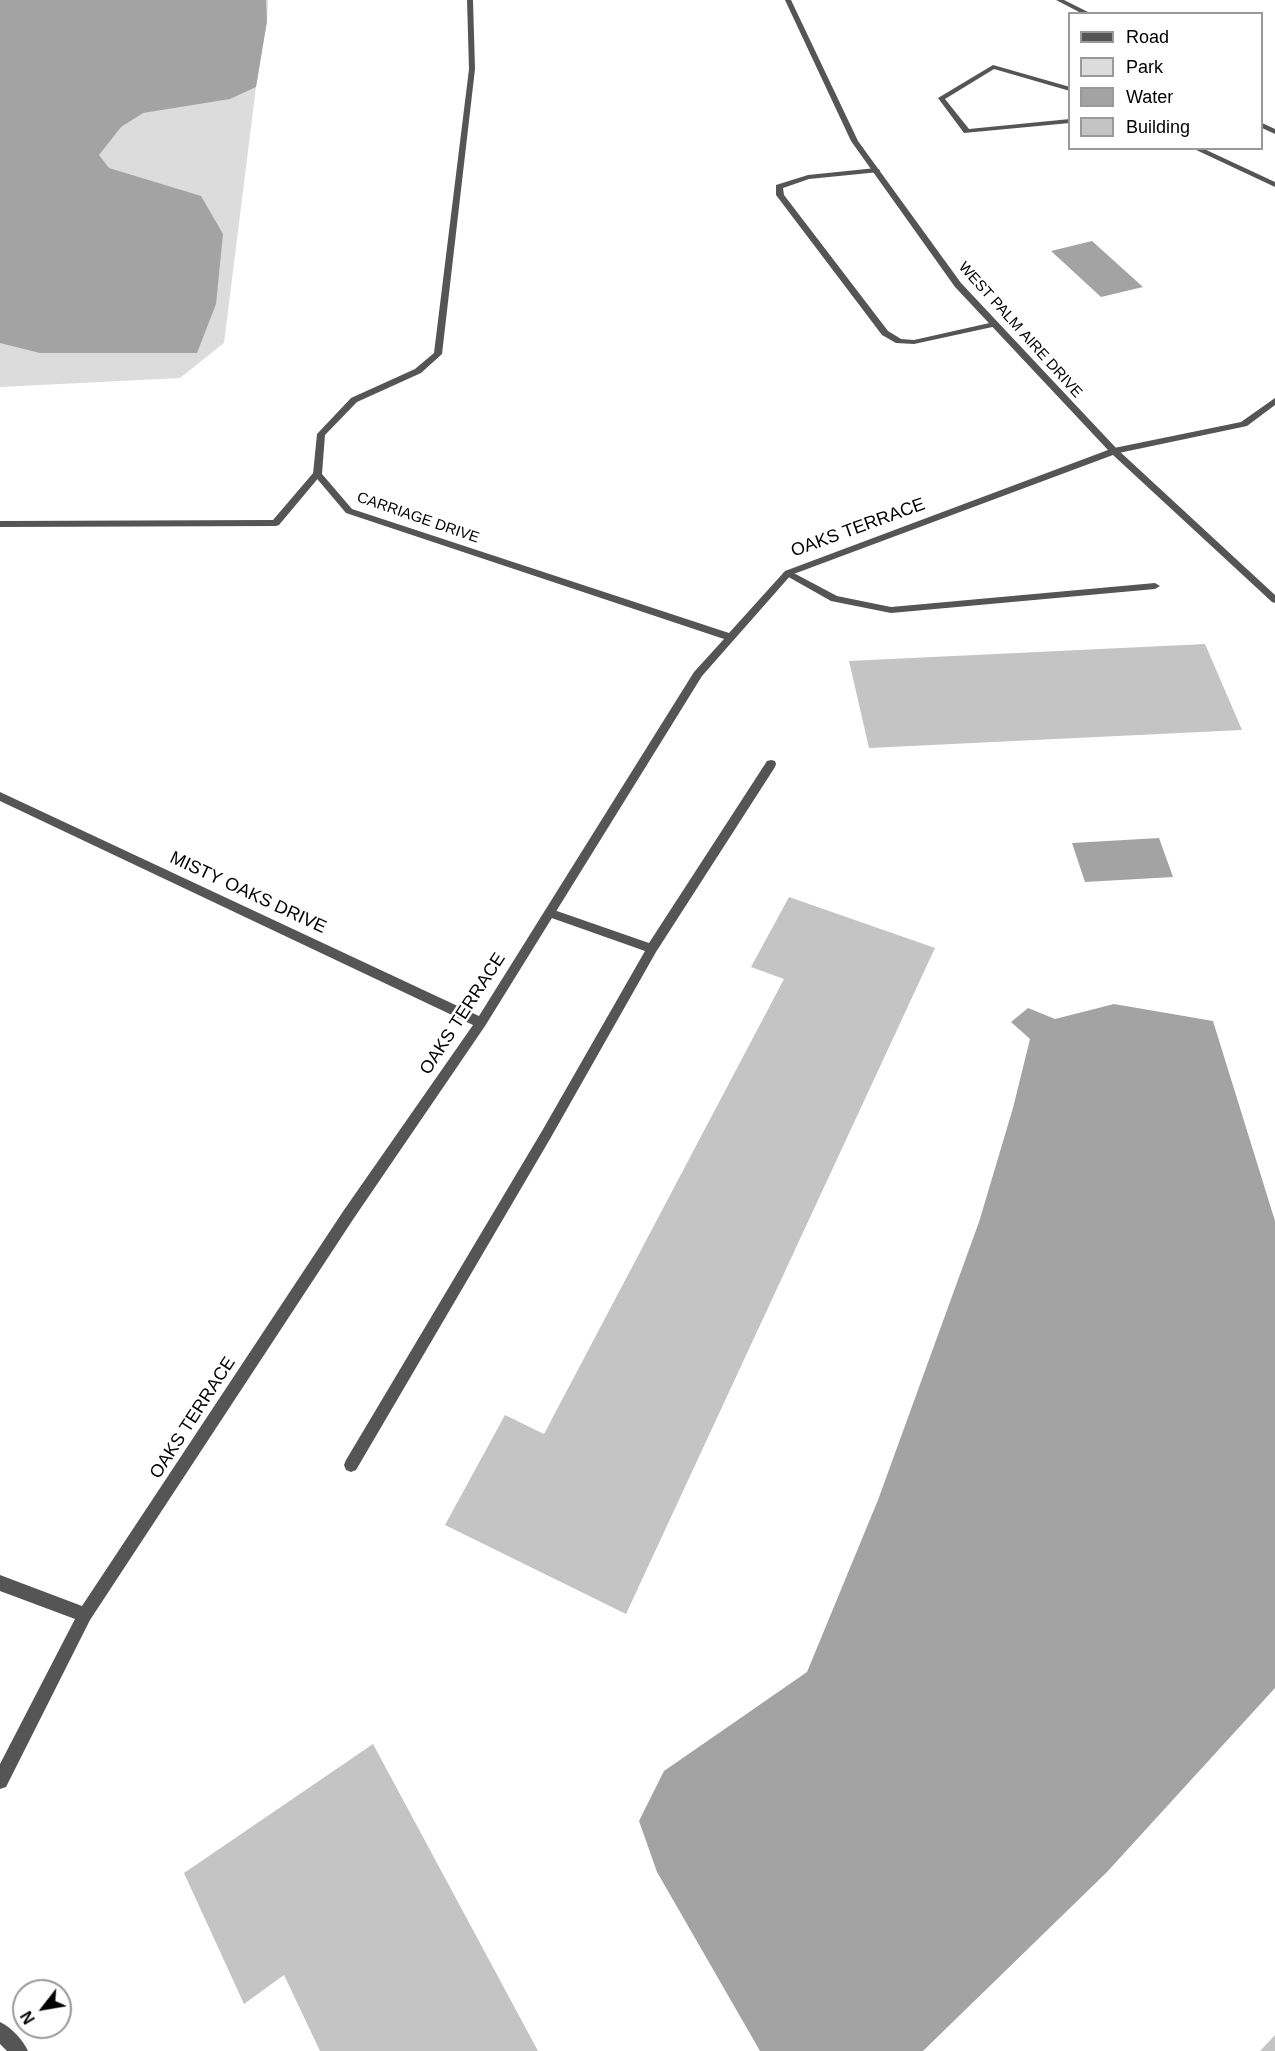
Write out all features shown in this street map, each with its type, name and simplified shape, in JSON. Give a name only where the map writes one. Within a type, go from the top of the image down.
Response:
[{"type":"street","points":[[0,524],[276,522],[317,474],[321,434],[354,400],[417,371],[438,354],[472,69],[470,0]]},
{"type":"street","name":"WEST PALM AIRE DRIVE","points":[[788,0],[855,141],[958,285],[1114,451],[1275,600]]},
{"type":"street","points":[[1059,0],[1085,12]]},
{"type":"street","points":[[1068,88],[993,67],[941,98],[967,131],[1068,121]]},
{"type":"street","points":[[1199,150],[1275,185]]},
{"type":"street","points":[[876,170],[808,177],[779,187],[780,195],[885,333],[899,341],[915,342],[994,324]]},
{"type":"street","name":"OAKS TERRACE","points":[[0,1781],[86,1615],[349,1214],[481,1023],[698,674],[788,573],[1114,451],[1244,424],[1275,400]]},
{"type":"street","name":"CARRIAGE DRIVE","points":[[317,474],[349,510],[729,637]]},
{"type":"street","points":[[788,573],[834,599],[891,610],[1155,586]]},
{"type":"street","points":[[351,1465],[540,1146],[652,949],[771,764]]},
{"type":"street","name":"MISTY OAKS DRIVE","points":[[0,796],[481,1023]]},
{"type":"street","points":[[550,913],[652,949]]},
{"type":"street","points":[[0,1583],[86,1615]]},
{"type":"street","points":[[0,2031],[19,2051]]},
{"type":"green space","points":[[0,0],[268,0],[224,343],[180,378],[0,387]]},
{"type":"water","points":[[0,0],[266,0],[267,21],[256,87],[230,99],[143,113],[121,127],[99,155],[109,168],[201,196],[223,234],[216,304],[197,353],[40,353],[0,343]]},
{"type":"water","points":[[1092,241],[1143,287],[1101,297],[1051,251]]},
{"type":"water","points":[[1159,838],[1173,877],[1085,882],[1072,843]]},
{"type":"water","points":[[1114,1004],[1213,1021],[1275,1221],[1275,1688],[1107,1872],[923,2051],[760,2051],[657,1872],[639,1821],[664,1771],[807,1672],[878,1500],[979,1222],[1013,1108],[1030,1039],[1011,1022],[1028,1008],[1055,1019]]},
{"type":"building","points":[[1205,644],[1242,730],[869,748],[849,661]]},
{"type":"building","points":[[789,897],[935,948],[626,1614],[445,1525],[505,1415],[544,1434],[784,979],[751,967]]},
{"type":"building","points":[[373,1744],[538,2051],[320,2051],[284,1975],[244,2004],[184,1873]]},
{"type":"building","points":[[1275,2035],[1275,2051],[1260,2051]]}]
